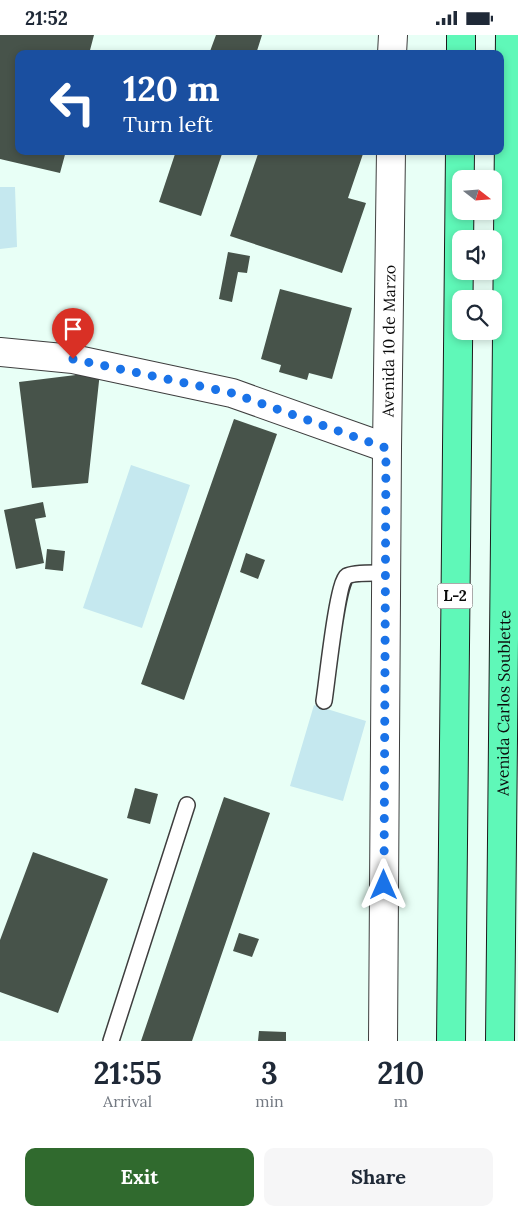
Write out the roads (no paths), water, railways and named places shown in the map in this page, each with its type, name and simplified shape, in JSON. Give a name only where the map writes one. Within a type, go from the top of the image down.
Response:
[{"type":"main road","points":[[461,35],[461,50]]},
{"type":"main road","name":"Avenida Carlos Soublette","points":[[500,1041],[510,936],[510,35]]},
{"type":"main road","name":"L-2","points":[[450,1041],[460,155]]},
{"type":"street","points":[[392,50],[393,35]]},
{"type":"street","name":"Avenida 10 de Marzo","points":[[383,1041],[386,448],[391,155]]},
{"type":"street","points":[[0,352],[73,359],[232,393],[386,448]]},
{"type":"lane","points":[[324,701],[338,597],[343,579],[349,574],[386,573]]},
{"type":"lane","points":[[110,1041],[187,805]]}]
